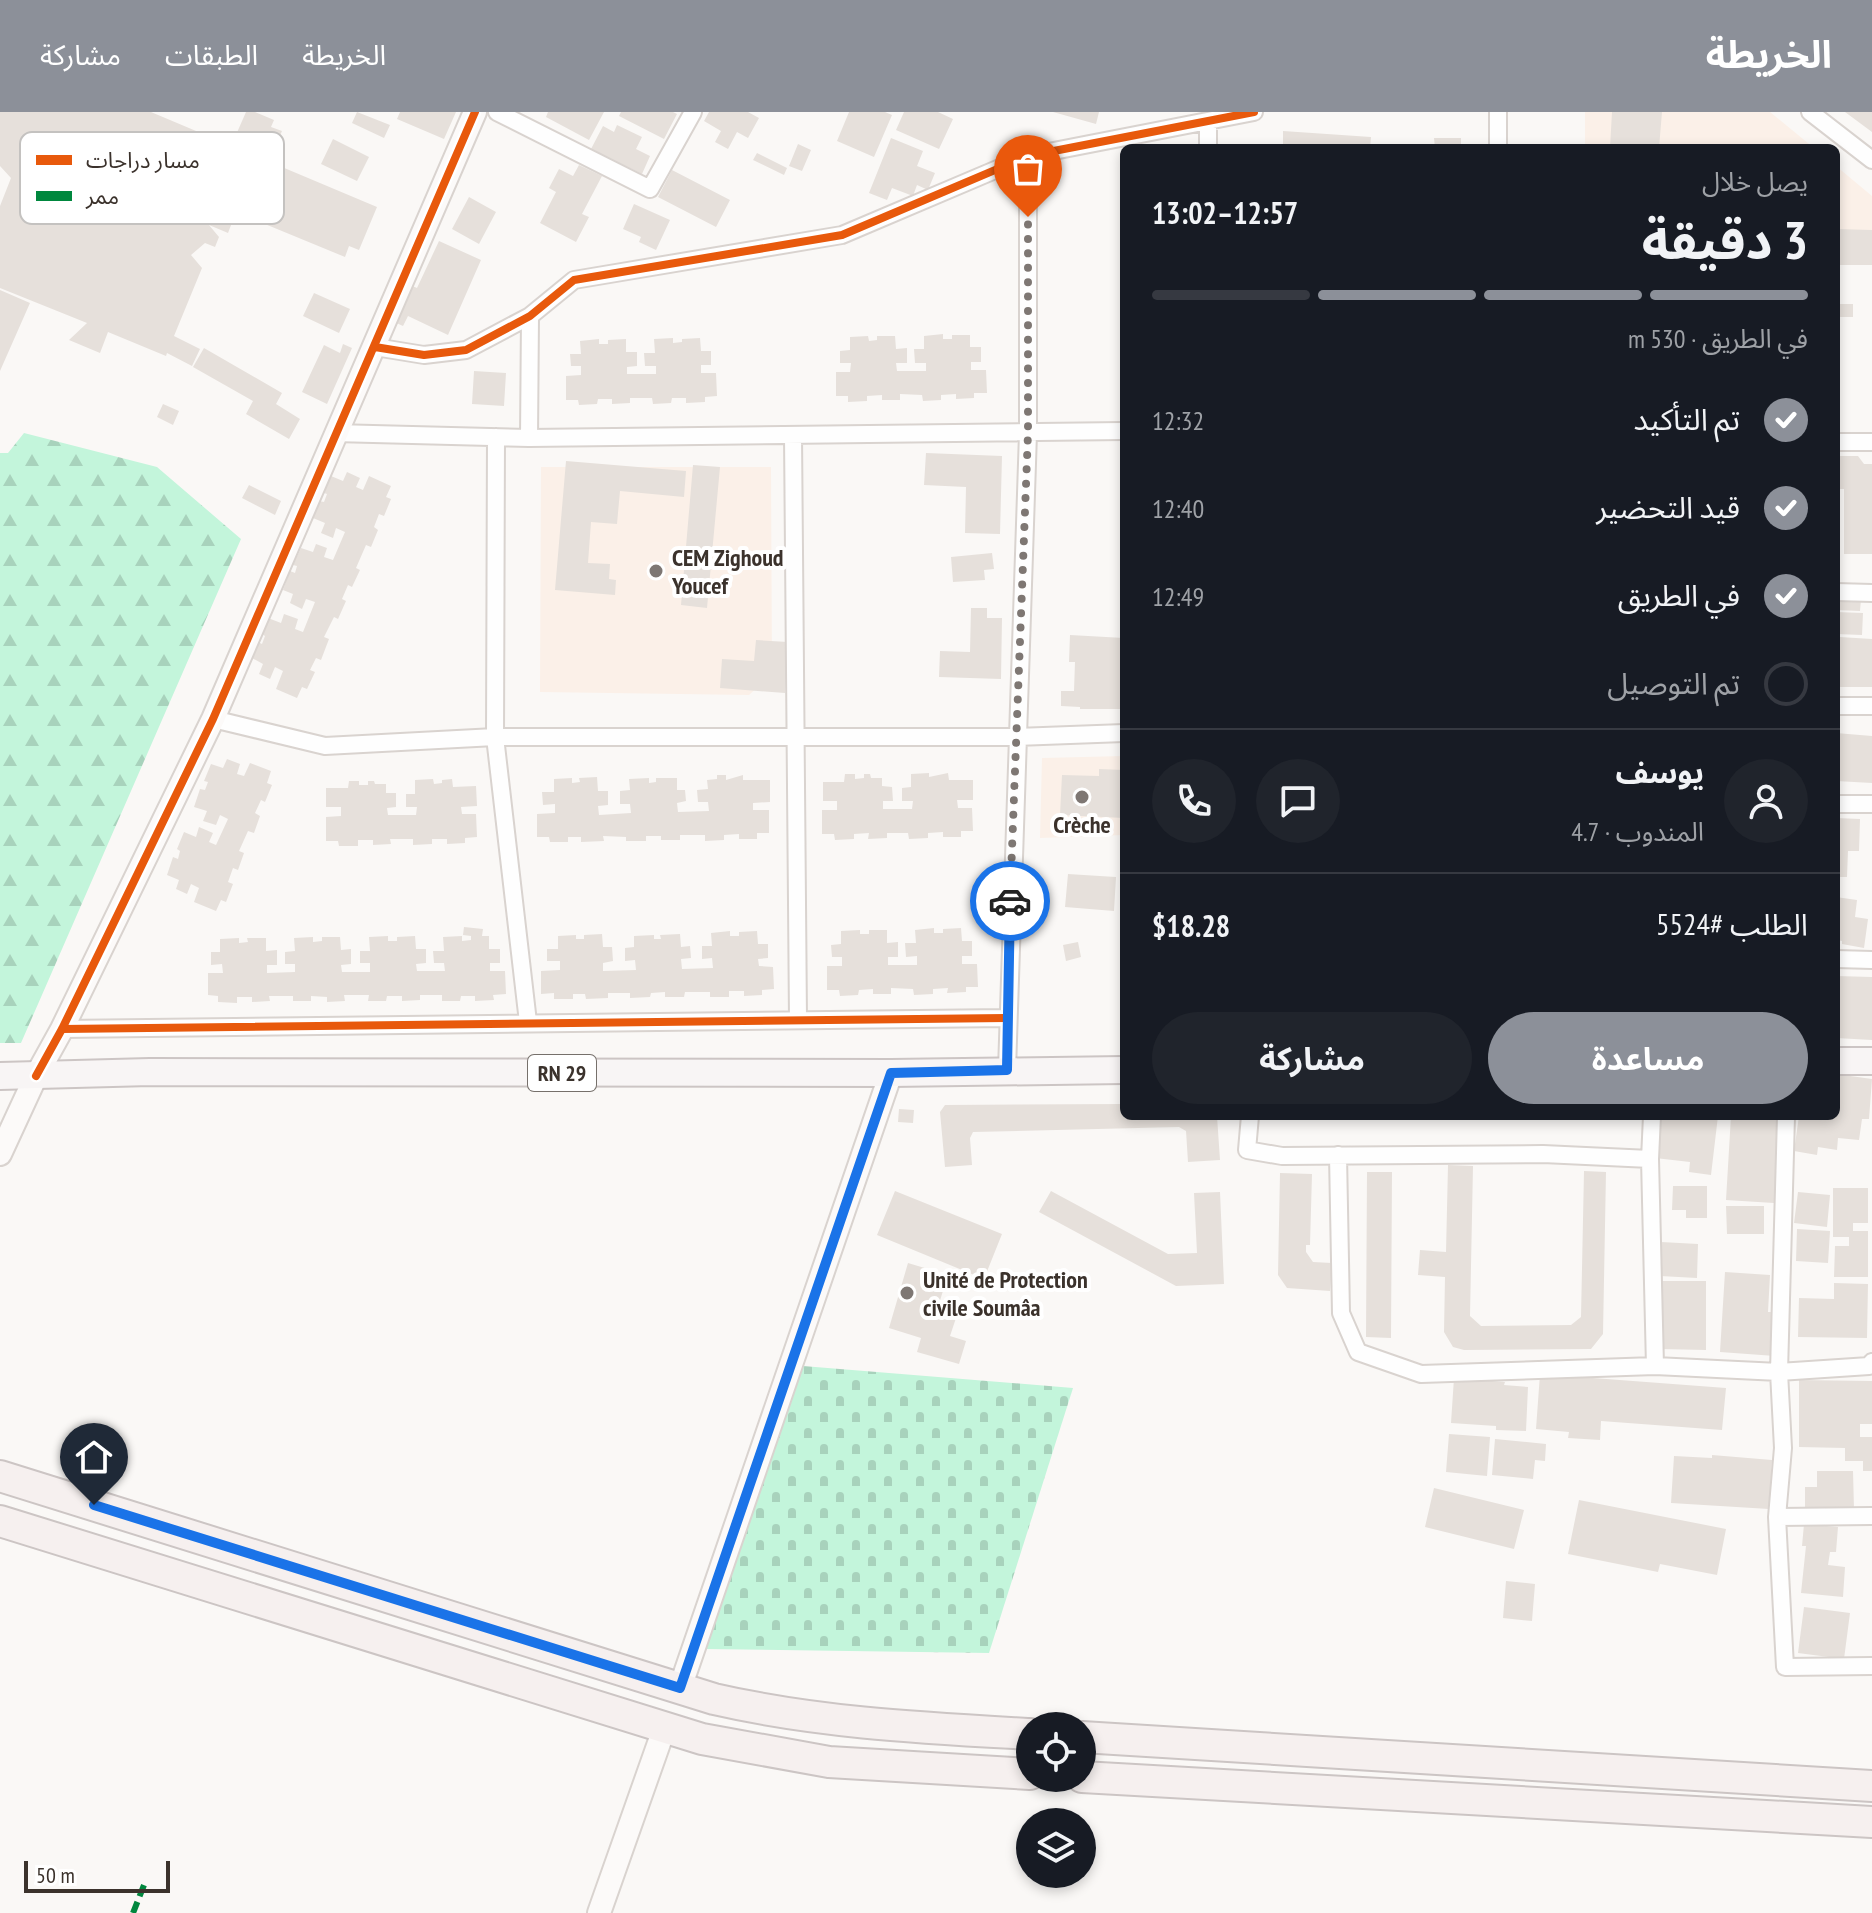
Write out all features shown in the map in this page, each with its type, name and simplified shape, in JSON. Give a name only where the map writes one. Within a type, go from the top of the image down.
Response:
[{"type":"highway","points":[[0,1476],[729,1703],[800,1716],[1016,1733]]},
{"type":"highway","points":[[0,1521],[664,1729],[744,1749],[829,1762],[1016,1773]]},
{"type":"highway","points":[[1096,1738],[1872,1786]]},
{"type":"highway","points":[[1096,1778],[1872,1822]]},
{"type":"main road","points":[[1840,1061],[1872,1061]]},
{"type":"main road","name":"RN 29","points":[[0,1076],[150,1072],[891,1073],[1120,1070]]},
{"type":"street","points":[[0,1154],[213,719],[475,112]]},
{"type":"street","points":[[497,112],[650,189],[693,112]]},
{"type":"street","points":[[375,347],[424,355],[466,350],[530,316],[574,280],[842,235],[1028,156],[1254,112]]},
{"type":"street","points":[[1498,112],[1498,144]]},
{"type":"street","points":[[1810,112],[1872,160]]},
{"type":"street","points":[[1208,121],[1208,144]]},
{"type":"street","points":[[1007,1070],[1006,1018],[1028,433],[1028,156]]},
{"type":"street","points":[[529,438],[530,316]]},
{"type":"street","points":[[334,433],[529,438],[1120,431]]},
{"type":"street","points":[[793,435],[798,1020]]},
{"type":"street","points":[[496,437],[495,737],[528,1022]]},
{"type":"street","points":[[1840,442],[1872,442]]},
{"type":"street","points":[[1840,592],[1872,593]]},
{"type":"street","points":[[1840,706],[1872,706]]},
{"type":"street","points":[[213,719],[325,746],[495,737],[1016,737],[1120,733]]},
{"type":"street","points":[[1840,804],[1872,804]]},
{"type":"street","points":[[1840,959],[1872,960]]},
{"type":"street","points":[[62,1029],[1006,1018]]},
{"type":"street","points":[[680,1688],[891,1073]]},
{"type":"street","points":[[1250,1120],[1247,1150],[1282,1156],[1543,1154],[1650,1159]]},
{"type":"street","points":[[1652,1120],[1655,1366]]},
{"type":"street","points":[[1786,1120],[1779,1372],[1783,1448],[1777,1517],[1785,1667],[1872,1666]]},
{"type":"street","points":[[1338,1155],[1341,1313],[1358,1352],[1421,1374],[1655,1366],[1779,1372],[1869,1366],[1872,1362]]},
{"type":"street","points":[[1777,1517],[1872,1516]]},
{"type":"street","points":[[599,1913],[664,1729]]},
{"type":"shaded area","points":[[1585,112],[1770,112],[1809,144],[1585,144]]},
{"type":"shaded area","points":[[1840,169],[1872,196],[1872,262],[1840,262]]},
{"type":"shaded area","name":"CEM Zighoud Youcef","points":[[541,467],[771,467],[772,674],[749,695],[540,692]]},
{"type":"shaded area","name":"Crèche","points":[[1120,756],[1120,835],[1040,838],[1042,758]]},
{"type":"green space","points":[[24,433],[157,467],[241,539],[21,1043],[0,1043],[0,453],[8,453]]},
{"type":"green space","points":[[803,1366],[1073,1388],[989,1653],[703,1649]]},
{"type":"building","points":[[0,112],[151,112],[199,132],[20,132],[20,224],[231,224],[228,233],[209,225],[219,237],[215,247],[205,243],[191,255],[202,268],[174,336],[200,349],[192,366],[167,353],[166,356],[108,332],[100,353],[69,340],[87,323],[0,288],[0,206],[11,178],[0,166]]},
{"type":"building","points":[[246,112],[255,112],[274,120],[271,127],[282,131],[282,132],[237,132]]},
{"type":"building","points":[[357,112],[390,125],[384,138],[352,123]]},
{"type":"building","points":[[400,112],[456,112],[444,139],[397,119]]},
{"type":"building","points":[[548,112],[604,112],[589,140],[546,117]]},
{"type":"building","points":[[621,112],[677,114],[664,139],[619,116]]},
{"type":"building","points":[[709,112],[748,112],[759,118],[748,138],[737,132],[728,149],[715,142],[721,131],[704,121]]},
{"type":"building","points":[[849,112],[885,112],[892,115],[874,157],[837,141]]},
{"type":"building","points":[[904,112],[938,112],[953,119],[939,149],[896,130]]},
{"type":"building","points":[[1053,112],[1099,112],[1096,124]]},
{"type":"building","points":[[1612,112],[1662,112],[1659,144],[1610,144]]},
{"type":"building","points":[[1845,112],[1872,112],[1872,132]]},
{"type":"building","points":[[617,125],[642,137],[636,149],[650,156],[642,174],[591,149],[603,126],[614,132]]},
{"type":"building","points":[[1283,131],[1371,137],[1370,144],[1283,144]]},
{"type":"building","points":[[891,138],[923,151],[917,166],[935,173],[928,190],[917,185],[913,196],[892,188],[887,200],[869,193]]},
{"type":"building","points":[[1434,138],[1461,138],[1461,144],[1435,144]]},
{"type":"building","points":[[333,139],[369,157],[357,181],[321,164]]},
{"type":"building","points":[[798,144],[811,150],[802,171],[789,166]]},
{"type":"building","points":[[757,153],[787,168],[784,175],[753,160]]},
{"type":"building","points":[[579,165],[602,176],[582,214],[589,217],[576,242],[540,223],[556,192],[549,188],[559,169],[573,176]]},
{"type":"building","points":[[284,168],[377,207],[359,250],[349,246],[345,257],[265,224],[284,224]]},
{"type":"building","points":[[672,170],[730,200],[716,227],[658,197]]},
{"type":"building","points":[[469,197],[496,212],[479,244],[452,229]]},
{"type":"building","points":[[634,204],[670,220],[656,250],[639,242],[641,237],[623,229]]},
{"type":"building","points":[[1840,229],[1872,230],[1872,265],[1840,265]]},
{"type":"building","points":[[439,241],[481,260],[448,335],[408,316],[403,326],[392,321],[408,284],[417,288]]},
{"type":"building","points":[[0,290],[30,303],[0,371]]},
{"type":"building","points":[[314,293],[350,309],[339,333],[303,316]]},
{"type":"building","points":[[1840,304],[1853,304],[1853,317],[1840,317]]},
{"type":"building","points":[[943,334],[943,339],[952,339],[952,335],[970,335],[970,347],[981,347],[981,362],[971,362],[971,370],[986,370],[987,393],[974,393],[974,398],[956,399],[956,394],[941,395],[941,400],[923,401],[922,395],[900,394],[900,400],[882,400],[882,395],[867,396],[867,401],[848,402],[848,396],[836,396],[836,372],[850,372],[851,363],[840,363],[840,351],[850,350],[850,337],[868,336],[869,341],[877,340],[877,336],[895,336],[896,349],[907,348],[907,363],[896,363],[897,371],[926,371],[926,363],[915,363],[914,349],[924,349],[924,336]]},
{"type":"building","points":[[673,338],[673,343],[700,338],[701,351],[711,351],[711,365],[701,365],[701,373],[716,373],[717,396],[705,397],[705,402],[686,403],[686,398],[672,398],[671,403],[653,404],[652,398],[630,398],[630,403],[612,404],[612,399],[598,399],[597,404],[579,405],[578,400],[566,400],[566,376],[581,375],[581,366],[571,366],[570,354],[581,354],[580,341],[599,339],[599,344],[608,344],[608,340],[626,339],[626,352],[637,352],[637,366],[627,367],[627,374],[656,374],[656,366],[645,366],[644,353],[655,353],[654,339]]},
{"type":"building","points":[[343,344],[352,348],[327,404],[302,392],[324,345],[340,353]]},
{"type":"building","points":[[204,348],[282,393],[276,404],[300,419],[289,439],[246,414],[253,401],[193,367]]},
{"type":"building","points":[[474,371],[506,373],[504,406],[472,404]]},
{"type":"building","points":[[163,404],[179,411],[173,425],[157,417]]},
{"type":"building","points":[[926,453],[1002,456],[1000,534],[965,533],[966,487],[924,485]]},
{"type":"building","points":[[1840,456],[1858,456],[1864,464],[1872,464],[1872,554],[1844,554],[1844,489],[1840,489]]},
{"type":"building","points":[[566,461],[686,471],[684,497],[620,491],[617,524],[591,522],[588,563],[610,564],[609,579],[616,580],[615,595],[555,590]]},
{"type":"building","points":[[693,465],[720,467],[707,608],[681,605]]},
{"type":"building","points":[[347,472],[360,478],[356,487],[363,490],[369,476],[391,486],[386,497],[391,499],[384,516],[379,514],[374,527],[378,530],[371,547],[366,545],[352,587],[348,585],[342,599],[346,601],[338,619],[334,617],[324,637],[329,639],[321,660],[316,658],[310,670],[315,672],[307,689],[302,687],[297,698],[276,689],[283,671],[275,667],[270,679],[259,674],[263,664],[252,658],[258,642],[262,644],[268,618],[281,623],[284,614],[298,619],[295,629],[303,632],[315,602],[306,599],[302,609],[290,603],[293,594],[283,590],[290,571],[295,573],[297,566],[293,565],[301,548],[313,552],[316,544],[327,548],[324,557],[333,560],[345,532],[336,528],[333,538],[321,533],[325,523],[313,518],[319,501],[324,502],[331,476],[343,481]]},
{"type":"building","points":[[249,485],[281,501],[275,515],[242,498]]},
{"type":"building","points":[[992,553],[994,569],[984,570],[985,580],[953,582],[951,557]]},
{"type":"building","points":[[1840,598],[1861,599],[1860,611],[1840,610]]},
{"type":"building","points":[[971,608],[987,608],[987,618],[1002,618],[1001,679],[939,677],[940,651],[970,652]]},
{"type":"building","points":[[1840,612],[1863,613],[1862,635],[1840,634]]},
{"type":"building","points":[[1070,635],[1120,638],[1120,709],[1061,706],[1061,691],[1074,691],[1075,662],[1069,662]]},
{"type":"building","points":[[1840,637],[1872,639],[1872,687],[1840,687]]},
{"type":"building","points":[[756,640],[788,642],[785,693],[720,688],[722,659],[754,661]]},
{"type":"building","points":[[1840,733],[1872,736],[1872,783],[1840,781]]},
{"type":"building","points":[[227,759],[240,764],[237,774],[244,776],[250,763],[271,771],[267,783],[272,785],[265,802],[261,800],[255,813],[260,816],[254,833],[248,831],[239,851],[244,853],[238,870],[233,868],[228,882],[233,884],[226,902],[221,900],[216,911],[194,902],[199,888],[191,884],[187,894],[176,889],[179,880],[167,875],[173,857],[178,859],[180,851],[177,849],[184,832],[196,837],[199,827],[213,833],[209,842],[216,845],[228,819],[220,815],[216,825],[203,821],[207,811],[194,807],[200,789],[205,790],[208,782],[204,781],[211,764],[223,768]]},
{"type":"building","points":[[1099,769],[1120,770],[1120,818],[1060,815],[1062,775],[1099,776]]},
{"type":"building","points":[[929,773],[929,777],[948,773],[949,780],[973,780],[973,800],[957,800],[958,808],[972,808],[973,831],[961,831],[961,837],[943,837],[943,832],[928,833],[928,838],[909,839],[908,833],[887,833],[887,838],[868,839],[869,833],[854,834],[854,839],[835,840],[834,834],[822,834],[822,810],[837,810],[837,801],[823,801],[823,782],[844,782],[845,774],[855,774],[855,779],[870,774],[871,778],[882,778],[882,786],[892,787],[893,801],[883,801],[883,809],[912,809],[913,801],[902,801],[902,788],[911,787],[911,774]]},
{"type":"building","points":[[717,775],[726,775],[726,780],[743,775],[743,780],[770,780],[770,802],[753,803],[753,810],[769,810],[769,833],[757,833],[757,839],[739,839],[739,834],[724,835],[724,840],[705,841],[705,835],[680,835],[680,840],[646,836],[646,841],[603,836],[604,841],[581,842],[581,837],[568,837],[568,842],[550,842],[549,837],[537,837],[537,814],[555,813],[555,804],[543,805],[542,792],[554,792],[554,779],[572,778],[572,783],[580,782],[579,778],[597,777],[598,791],[608,791],[608,805],[598,806],[599,815],[631,813],[630,804],[620,804],[620,791],[630,790],[629,779],[649,778],[649,783],[656,782],[656,778],[677,778],[677,790],[685,790],[686,801],[677,803],[678,812],[709,811],[708,802],[698,802],[697,790],[708,789],[707,780],[717,779]]},
{"type":"building","points":[[433,779],[434,784],[452,779],[453,787],[476,786],[477,806],[461,807],[462,814],[476,814],[477,837],[465,838],[465,843],[447,844],[447,839],[432,839],[432,844],[413,845],[413,839],[390,839],[391,844],[373,845],[373,840],[358,840],[358,846],[339,846],[338,841],[326,841],[326,817],[341,816],[341,807],[326,807],[326,788],[348,788],[349,781],[359,781],[359,785],[368,785],[368,781],[386,784],[386,793],[396,793],[396,807],[387,808],[388,815],[416,815],[417,807],[406,807],[406,794],[415,794],[415,780]]},
{"type":"building","points":[[1840,818],[1860,819],[1859,851],[1848,851],[1847,877],[1840,877]]},
{"type":"building","points":[[1068,874],[1116,877],[1114,911],[1065,907]]},
{"type":"building","points":[[1840,898],[1857,900],[1855,917],[1868,919],[1864,948],[1842,944]]},
{"type":"building","points":[[464,927],[483,929],[482,936],[489,936],[489,949],[500,949],[500,963],[490,963],[490,971],[505,971],[506,994],[493,995],[494,1000],[475,1001],[475,996],[461,996],[460,1001],[442,1001],[442,995],[420,995],[420,1000],[402,1001],[402,996],[387,996],[386,1001],[368,1001],[369,995],[344,995],[345,1001],[327,1002],[327,997],[311,996],[311,1001],[293,1001],[293,996],[269,996],[270,1001],[252,1002],[252,997],[237,997],[237,1003],[218,1002],[218,996],[208,995],[208,973],[223,973],[222,964],[211,965],[211,952],[220,952],[220,939],[239,938],[239,943],[248,942],[247,938],[266,938],[266,951],[277,950],[277,965],[267,965],[267,973],[295,972],[295,964],[285,964],[285,952],[295,951],[294,938],[313,937],[313,942],[322,941],[322,937],[340,937],[341,950],[351,949],[351,964],[341,965],[342,972],[370,972],[370,963],[360,963],[360,951],[370,951],[369,937],[388,936],[388,941],[397,941],[397,937],[415,936],[416,949],[426,949],[426,963],[416,964],[417,971],[445,971],[444,963],[434,963],[433,951],[444,951],[443,937],[462,936],[462,941],[471,940],[471,936],[463,935]]},
{"type":"building","points":[[934,928],[934,933],[943,933],[943,929],[961,928],[962,941],[972,941],[972,956],[962,956],[962,964],[977,964],[978,987],[966,987],[966,992],[947,993],[948,988],[933,989],[933,994],[914,995],[913,989],[891,988],[891,994],[873,994],[873,989],[859,990],[858,995],[840,996],[839,990],[827,990],[827,966],[842,966],[842,957],[832,957],[831,945],[841,944],[841,931],[860,930],[860,934],[869,934],[869,930],[887,930],[887,943],[898,942],[898,957],[888,957],[888,965],[917,965],[917,956],[906,957],[905,943],[916,943],[915,930]]},
{"type":"building","points":[[730,931],[730,936],[739,936],[739,932],[757,931],[758,944],[768,944],[768,958],[758,959],[759,966],[773,967],[774,989],[762,990],[762,995],[744,996],[744,991],[729,991],[729,997],[710,997],[710,992],[685,992],[684,997],[665,997],[665,992],[651,993],[650,997],[630,998],[630,993],[608,993],[608,998],[586,999],[585,994],[573,994],[573,999],[554,999],[554,993],[541,994],[541,971],[560,970],[560,961],[547,961],[547,949],[558,949],[558,936],[576,935],[576,939],[584,939],[584,935],[602,934],[603,947],[612,947],[613,961],[603,963],[603,971],[636,970],[635,960],[625,961],[625,948],[634,947],[634,936],[654,935],[654,939],[661,939],[660,935],[680,934],[681,947],[690,946],[691,958],[681,959],[682,969],[713,968],[712,958],[702,959],[702,946],[712,946],[711,933]]},
{"type":"building","points":[[1078,942],[1081,957],[1066,961],[1063,945]]},
{"type":"building","points":[[1840,976],[1872,977],[1872,1040],[1840,1038]]},
{"type":"building","points":[[1840,1075],[1872,1079],[1869,1119],[1862,1119],[1859,1140],[1838,1138],[1837,1150],[1818,1147],[1817,1155],[1794,1151],[1798,1120],[1840,1120]]},
{"type":"building","points":[[1120,1104],[1120,1120],[1217,1120],[1220,1160],[1188,1162],[1186,1131],[1179,1127],[973,1132],[970,1138],[972,1165],[945,1167],[940,1112],[945,1105]]},
{"type":"building","points":[[899,1109],[914,1110],[913,1123],[898,1122]]},
{"type":"building","points":[[1659,1120],[1718,1120],[1711,1175],[1689,1172],[1690,1162],[1655,1158]]},
{"type":"building","points":[[1731,1120],[1779,1120],[1774,1203],[1726,1200]]},
{"type":"building","points":[[1448,1165],[1473,1166],[1470,1316],[1481,1326],[1571,1325],[1581,1317],[1584,1171],[1606,1172],[1603,1334],[1591,1349],[1464,1350],[1453,1347],[1444,1332],[1445,1277],[1418,1275],[1420,1250],[1446,1252]]},
{"type":"building","points":[[1367,1172],[1392,1172],[1391,1338],[1366,1337]]},
{"type":"building","points":[[1280,1173],[1312,1174],[1310,1245],[1306,1245],[1306,1252],[1313,1262],[1332,1263],[1330,1291],[1287,1288],[1278,1275]]},
{"type":"building","points":[[1673,1186],[1707,1186],[1707,1218],[1686,1218],[1686,1210],[1672,1210]]},
{"type":"building","points":[[1833,1188],[1868,1188],[1868,1223],[1853,1223],[1853,1231],[1868,1231],[1868,1277],[1834,1277],[1835,1246],[1849,1246],[1849,1237],[1833,1237]]},
{"type":"building","points":[[895,1191],[1002,1234],[984,1279],[877,1235]]},
{"type":"building","points":[[1051,1191],[1168,1254],[1197,1253],[1194,1193],[1220,1192],[1224,1284],[1176,1286],[1039,1212]]},
{"type":"building","points":[[1798,1192],[1830,1195],[1827,1227],[1794,1223]]},
{"type":"building","points":[[1726,1206],[1764,1206],[1764,1234],[1727,1234]]},
{"type":"building","points":[[1797,1229],[1830,1231],[1828,1263],[1796,1261]]},
{"type":"building","points":[[1661,1242],[1698,1244],[1697,1278],[1660,1276]]},
{"type":"building","points":[[908,1263],[948,1275],[937,1310],[957,1315],[950,1336],[966,1341],[959,1364],[917,1352],[921,1338],[889,1328]]},
{"type":"building","points":[[1725,1272],[1770,1275],[1768,1312],[1778,1312],[1775,1356],[1720,1352]]},
{"type":"building","points":[[1660,1281],[1706,1281],[1706,1350],[1660,1349]]},
{"type":"building","points":[[1834,1283],[1868,1284],[1867,1338],[1798,1337],[1799,1298],[1834,1299]]},
{"type":"building","points":[[1540,1374],[1726,1388],[1722,1430],[1601,1421],[1600,1440],[1568,1438],[1569,1432],[1536,1429]]},
{"type":"building","points":[[1454,1378],[1528,1387],[1526,1431],[1451,1423]]},
{"type":"building","points":[[1799,1380],[1872,1381],[1872,1424],[1860,1424],[1860,1437],[1872,1437],[1872,1471],[1863,1471],[1863,1461],[1845,1461],[1845,1448],[1799,1447]]},
{"type":"building","points":[[1449,1434],[1490,1437],[1487,1476],[1446,1472]]},
{"type":"building","points":[[1495,1439],[1546,1444],[1545,1461],[1535,1460],[1533,1479],[1492,1475]]},
{"type":"building","points":[[1712,1455],[1772,1460],[1769,1509],[1671,1503],[1674,1456],[1712,1458]]},
{"type":"building","points":[[1817,1471],[1853,1471],[1854,1509],[1805,1510],[1805,1487],[1817,1487]]},
{"type":"building","points":[[1434,1488],[1524,1510],[1514,1549],[1425,1527]]},
{"type":"building","points":[[1579,1500],[1726,1529],[1717,1575],[1660,1564],[1658,1572],[1568,1554]]},
{"type":"building","points":[[1804,1524],[1838,1527],[1836,1552],[1830,1552],[1828,1565],[1845,1567],[1843,1597],[1801,1593],[1806,1546],[1802,1546]]},
{"type":"building","points":[[1506,1581],[1535,1584],[1532,1621],[1503,1618]]},
{"type":"building","points":[[1804,1607],[1850,1613],[1844,1659],[1798,1653]]},
{"type":"marked path","points":[[133,1913],[144,1885]]},
{"type":"cycle path","points":[[36,1076],[62,1029],[213,719],[475,112]]},
{"type":"cycle path","points":[[375,347],[424,355],[466,350],[530,316],[574,280],[842,235],[1028,156],[1254,112]]},
{"type":"cycle path","points":[[62,1029],[1006,1018]]},
{"type":"way so far","points":[[1010,901],[1028,433],[1028,217]]},
{"type":"place","name":"CEM Zighoud Youcef","points":[[656,571]]},
{"type":"place","name":"Crèche","points":[[1082,797]]},
{"type":"place","name":"Unité de Protection civile Soumâa","points":[[907,1293]]},
{"type":"route","points":[[94,1505],[680,1688],[891,1073],[1007,1070],[1010,901]]}]
